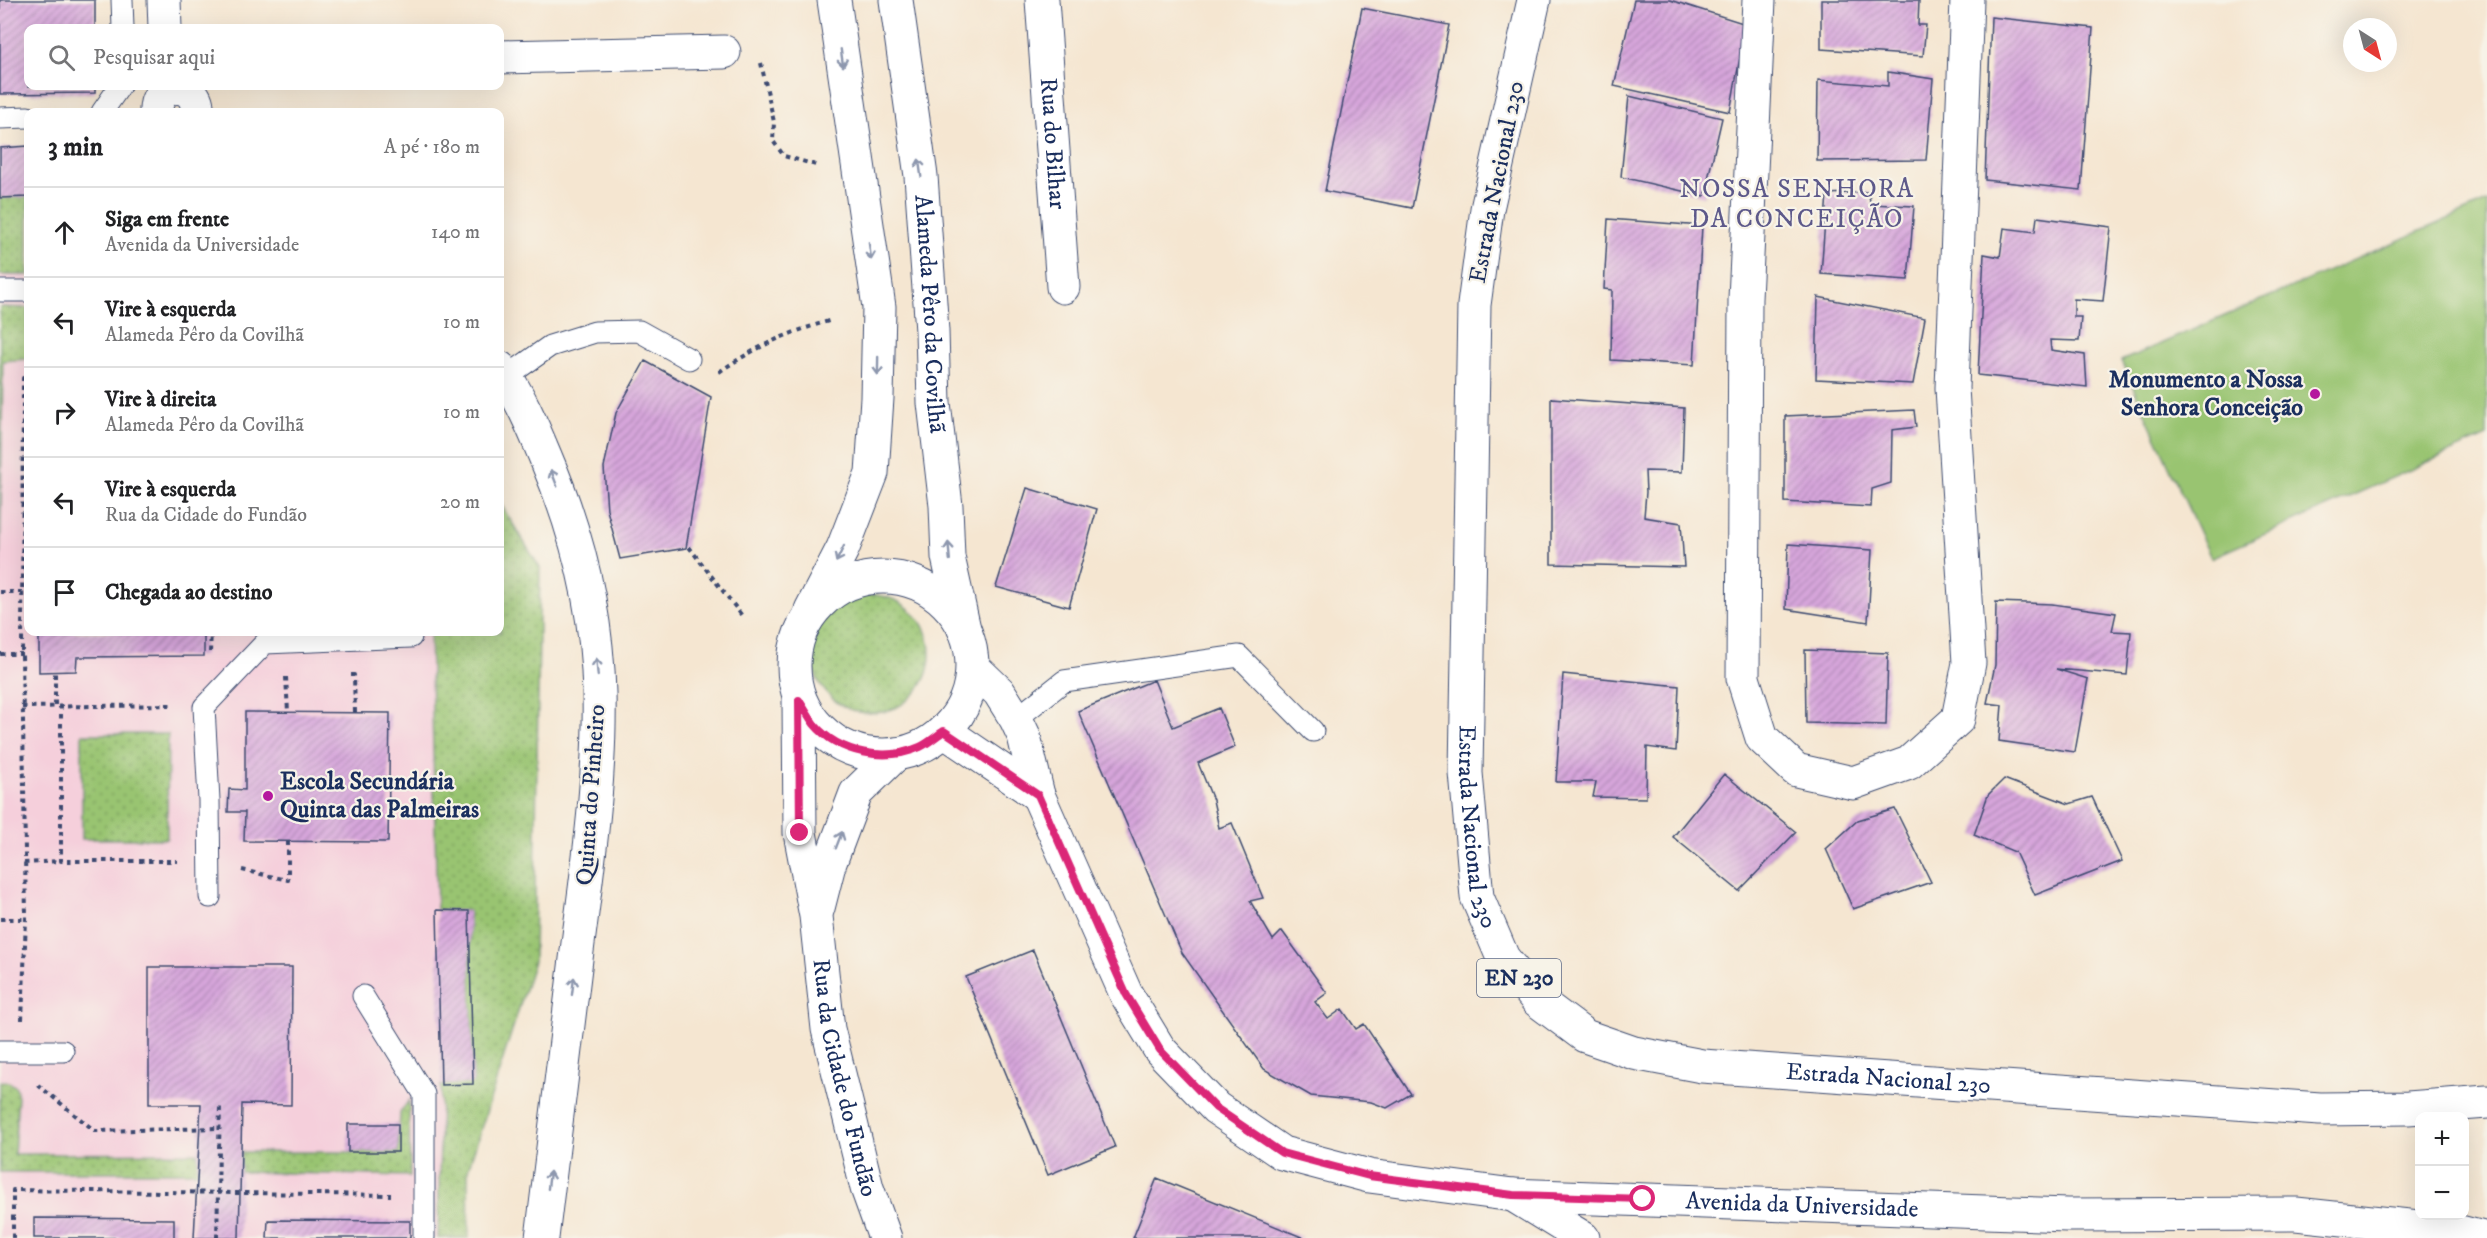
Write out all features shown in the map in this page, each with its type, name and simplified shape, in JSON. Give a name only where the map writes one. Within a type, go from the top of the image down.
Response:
[{"type":"main road","points":[[164,0],[165,24]]},
{"type":"main road","name":"Alameda Pêro da Covilhã","points":[[834,0],[879,307],[877,398],[872,473],[843,548],[800,631],[793,654],[793,677],[799,700],[815,725],[839,744],[867,754],[896,754],[921,747],[944,731],[971,693],[974,668],[948,557],[946,506],[934,403],[932,331],[921,176],[896,0]]},
{"type":"main road","name":"Rua do Bilhar","points":[[1042,0],[1063,287]]},
{"type":"main road","name":"Estrada Nacional 230","points":[[1534,0],[1487,209],[1474,305],[1466,773],[1477,897],[1503,958],[1538,1001],[1586,1036],[1634,1053],[1702,1066],[2320,1109],[2408,1108],[2487,1102]]},
{"type":"main road","points":[[1759,0],[1745,299],[1743,678],[1761,738],[1796,770],[1853,783],[1909,763],[1958,719],[1969,663],[1952,388],[1967,0]]},
{"type":"main road","points":[[504,57],[724,52]]},
{"type":"main road","name":"Quinta do Pinheiro","points":[[504,374],[534,430],[579,550],[592,618],[599,693],[597,758],[589,856],[542,1238]]},
{"type":"main road","name":"Alameda Pêro da Covilhã","points":[[811,610],[834,590],[863,578],[893,576],[922,585],[948,603],[964,629]]},
{"type":"main road","name":"Avenida da Universidade","points":[[974,668],[999,692],[1016,719],[1024,736],[1038,795],[1126,994],[1160,1050],[1216,1108],[1282,1153],[1369,1176],[1513,1195],[2067,1215],[2296,1214],[2456,1231],[2483,1238]]},
{"type":"main road","name":"Rua da Cidade do Fundão","points":[[799,700],[800,833],[816,916],[828,1029],[867,1188],[885,1238]]},
{"type":"main road","points":[[944,731],[1038,795]]},
{"type":"main road","name":"Rua da Cidade do Fundão","points":[[816,916],[830,865],[856,793],[896,754]]},
{"type":"main road","points":[[1513,1195],[1583,1238]]},
{"type":"lane","points":[[122,0],[123,24]]},
{"type":"lane","points":[[105,108],[117,90]]},
{"type":"lane","points":[[0,118],[24,117]]},
{"type":"lane","points":[[0,291],[24,291]]},
{"type":"lane","points":[[504,371],[550,346],[595,332],[639,331],[689,359]]},
{"type":"lane","points":[[210,897],[209,800],[204,707],[265,644],[411,636]]},
{"type":"lane","points":[[1016,719],[1064,681],[1239,656],[1313,731]]},
{"type":"lane","points":[[363,996],[424,1094],[424,1238]]},
{"type":"lane","points":[[0,1051],[63,1051]]},
{"type":"path","points":[[764,70],[774,122],[773,141],[776,148],[784,156],[816,165]]},
{"type":"path","points":[[710,378],[762,344],[832,320]]},
{"type":"path","points":[[24,378],[21,654],[26,919],[22,1073],[95,1131],[219,1128]]},
{"type":"path","points":[[689,547],[743,617]]},
{"type":"path","points":[[0,592],[22,592]]},
{"type":"path","points":[[0,654],[21,654]]},
{"type":"path","points":[[54,705],[55,672]]},
{"type":"path","points":[[343,676],[354,675],[355,713]]},
{"type":"path","points":[[288,695],[288,712]]},
{"type":"path","points":[[61,705],[61,861]]},
{"type":"path","points":[[22,706],[177,705]]},
{"type":"path","points":[[24,863],[200,861],[288,880],[288,841]]},
{"type":"path","points":[[0,918],[26,919]]},
{"type":"path","points":[[217,1238],[220,1105]]},
{"type":"path","points":[[13,1238],[13,1190],[425,1196]]},
{"type":"shaded area","name":"Escola Secundária Quinta das Palmeiras","points":[[24,197],[24,636],[504,636],[504,510],[540,568],[534,961],[468,1170],[469,1238],[0,1238],[0,198]]},
{"type":"green space","points":[[24,197],[24,275],[0,275],[0,198]]},
{"type":"green space","points":[[2487,202],[2487,436],[2211,558],[2121,361]]},
{"type":"green space","points":[[0,307],[24,308],[24,359],[3,361],[0,575]]},
{"type":"green space","points":[[504,510],[540,568],[534,961],[468,1170],[469,1238],[438,1238],[441,1085],[473,1083],[469,911],[437,910],[430,636],[504,636]]},
{"type":"green space","points":[[871,595],[893,600],[913,612],[925,632],[930,654],[925,676],[913,696],[893,708],[871,713],[849,708],[829,696],[817,676],[812,654],[817,632],[829,612],[849,600]]},
{"type":"green space","points":[[82,734],[168,734],[167,839],[82,839]]},
{"type":"green space","points":[[0,1081],[9,1082],[16,1087],[18,1097],[14,1154],[198,1153],[198,1172],[0,1172]]},
{"type":"green space","points":[[409,1100],[410,1176],[240,1172],[241,1152],[398,1152],[400,1113]]},
{"type":"building","points":[[0,0],[95,0],[95,24],[24,24],[24,90],[95,90],[95,93],[0,94]]},
{"type":"building","points":[[1634,0],[1670,0],[1746,24],[1730,112],[1614,86]]},
{"type":"building","points":[[1821,0],[1919,0],[1918,25],[1926,25],[1923,56],[1821,49]]},
{"type":"building","points":[[1362,8],[1449,25],[1412,208],[1325,191]]},
{"type":"building","points":[[1991,17],[2093,28],[2081,190],[1985,180]]},
{"type":"building","points":[[1888,72],[1933,79],[1926,160],[1817,161],[1818,80],[1888,86]]},
{"type":"building","points":[[1629,96],[1722,118],[1704,196],[1621,177]]},
{"type":"building","points":[[24,146],[24,197],[0,198],[0,148]]},
{"type":"building","points":[[1869,192],[1870,204],[1914,206],[1908,280],[1821,274],[1827,194]]},
{"type":"building","points":[[2037,217],[2111,227],[2103,301],[2074,299],[2074,317],[2081,317],[2079,341],[2050,340],[2051,350],[2085,355],[2087,387],[1978,375],[1984,254],[2000,257],[2004,228],[2035,232]]},
{"type":"building","points":[[1608,219],[1702,226],[1694,365],[1611,360],[1612,290],[1604,289]]},
{"type":"building","points":[[1818,297],[1925,318],[1913,384],[1816,379]]},
{"type":"building","points":[[645,361],[711,397],[686,548],[620,559],[607,510],[604,467],[616,413]]},
{"type":"building","points":[[1551,398],[1684,408],[1682,472],[1645,471],[1644,517],[1681,523],[1684,567],[1551,564]]},
{"type":"building","points":[[1914,410],[1916,427],[1892,430],[1891,483],[1872,489],[1871,507],[1785,502],[1785,416]]},
{"type":"building","points":[[1027,488],[1097,509],[1069,607],[996,587]]},
{"type":"building","points":[[1788,544],[1872,550],[1868,622],[1786,609]]},
{"type":"building","points":[[1996,602],[2052,604],[2116,613],[2112,631],[2131,632],[2127,675],[2056,669],[2088,679],[2075,752],[1999,741],[2002,705],[1987,703],[1995,665]]},
{"type":"building","points":[[39,636],[204,636],[204,656],[77,657],[76,671],[39,672]]},
{"type":"building","points":[[1805,650],[1888,653],[1886,725],[1806,723]]},
{"type":"building","points":[[1563,674],[1679,686],[1676,751],[1647,747],[1646,798],[1593,797],[1596,782],[1556,782]]},
{"type":"building","points":[[1154,680],[1173,727],[1219,708],[1235,747],[1198,763],[1213,800],[1219,828],[1232,823],[1263,898],[1250,901],[1273,940],[1282,931],[1327,993],[1315,1002],[1328,1019],[1342,1009],[1356,1029],[1364,1024],[1411,1094],[1387,1108],[1371,1102],[1311,1096],[1264,1069],[1182,953],[1078,711]]},
{"type":"building","points":[[245,712],[390,713],[388,842],[244,841],[245,812],[228,812],[229,789],[245,790]]},
{"type":"building","points":[[1724,774],[1796,832],[1739,891],[1673,837]]},
{"type":"building","points":[[2004,779],[2069,804],[2092,797],[2122,861],[2035,895],[2015,852],[1974,835],[1988,795]]},
{"type":"building","points":[[1895,809],[1931,882],[1853,909],[1826,849],[1858,820]]},
{"type":"building","points":[[437,910],[469,911],[473,1084],[441,1085]]},
{"type":"building","points":[[1033,950],[1115,1147],[1048,1175],[966,977]]},
{"type":"building","points":[[149,967],[292,967],[291,1105],[242,1104],[239,1238],[194,1238],[201,1104],[149,1104]]},
{"type":"building","points":[[348,1124],[398,1124],[398,1152],[348,1152]]},
{"type":"building","points":[[1157,1178],[1304,1238],[1133,1238]]},
{"type":"building","points":[[34,1218],[174,1219],[174,1238],[34,1238]]},
{"type":"building","points":[[268,1220],[410,1221],[410,1238],[267,1238]]},
{"type":"place","name":"Monumento a Nossa Senhora Conceição","points":[[2315,394]]},
{"type":"place","name":"Escola Secundária Quinta das Palmeiras","points":[[268,796]]},
{"type":"district","name":"NOSSA SENHORA DA CONCEIÇÃO","points":[[1797,204]]},
{"type":"route","points":[[800,833],[799,700],[815,725],[839,744],[867,754],[896,754],[921,747],[944,731],[970,751],[1038,795],[1126,994],[1160,1050],[1216,1108],[1282,1153],[1369,1176],[1513,1195],[1643,1199]]}]
